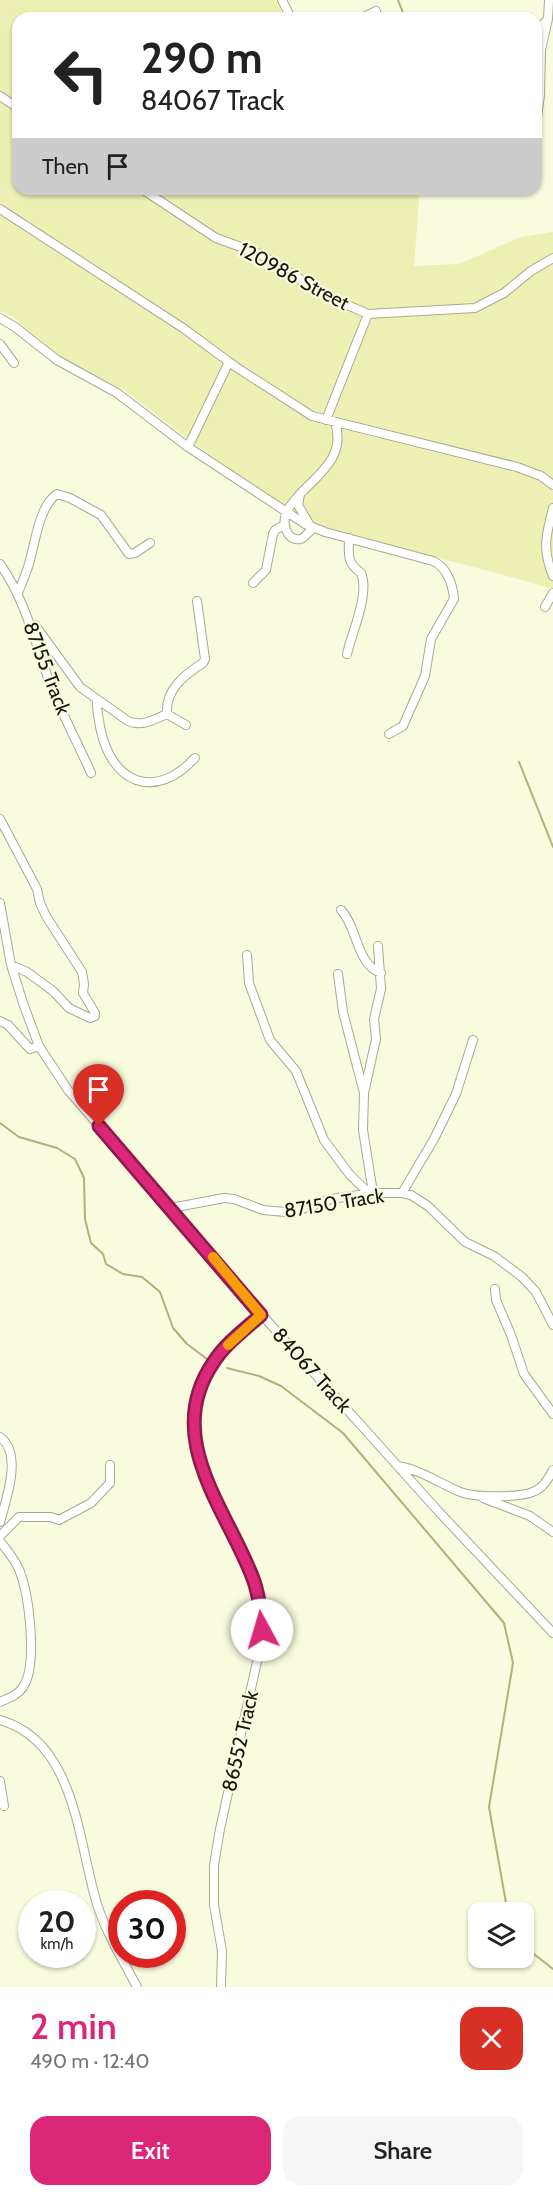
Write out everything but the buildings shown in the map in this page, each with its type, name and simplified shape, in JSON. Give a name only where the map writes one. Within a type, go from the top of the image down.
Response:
[{"type":"street","points":[[542,50],[549,0]]},
{"type":"street","points":[[542,26],[548,19]]},
{"type":"street","name":"120986 Street","points":[[151,195],[216,238],[260,254],[327,296],[368,314],[475,308],[504,293],[531,271],[553,258]]},
{"type":"street","points":[[0,209],[183,328],[301,410],[326,420],[517,467],[541,476],[553,485]]},
{"type":"street","points":[[326,420],[368,314]]},
{"type":"street","points":[[0,318],[57,360],[117,393],[188,447],[286,513],[312,527],[442,566],[449,578],[454,596],[431,639],[425,676],[404,726],[389,734]]},
{"type":"street","points":[[0,344],[14,363]]},
{"type":"street","points":[[188,447],[229,362]]},
{"type":"street","points":[[312,527],[305,537],[295,538],[286,531],[284,525],[286,513],[300,494],[333,459],[337,436],[335,422]]},
{"type":"street","points":[[18,593],[44,512],[49,501],[57,494],[70,498],[101,515],[129,554],[135,553],[150,543]]},
{"type":"street","points":[[300,494],[298,505],[312,527]]},
{"type":"street","points":[[553,508],[545,548],[546,560],[553,576]]},
{"type":"street","points":[[253,583],[265,574],[273,534],[284,525]]},
{"type":"street","points":[[347,654],[364,588],[361,573],[350,562],[349,538]]},
{"type":"street","name":"87155 Track","points":[[0,564],[18,593],[47,676],[91,773]]},
{"type":"street","points":[[545,607],[553,594]]},
{"type":"street","points":[[166,714],[167,699],[172,690],[204,661],[197,601]]},
{"type":"street","points":[[26,612],[80,687],[97,700],[136,724],[151,722],[166,714]]},
{"type":"street","points":[[97,700],[101,730],[108,751],[119,770],[128,776],[146,782],[169,780],[185,769],[195,758]]},
{"type":"street","points":[[166,714],[186,725]]},
{"type":"street","points":[[0,819],[37,889],[46,916],[82,972],[83,993],[95,1016],[90,1018],[69,1008],[53,991],[27,972],[11,965]]},
{"type":"street","name":"84067 Track","points":[[0,903],[11,965],[39,1046],[73,1097],[261,1315],[438,1512],[553,1633]]},
{"type":"street","points":[[341,910],[351,924],[367,964],[374,971],[381,973]]},
{"type":"street","points":[[372,1194],[363,1130],[364,1093],[376,1039],[374,1018],[381,996],[378,946]]},
{"type":"street","points":[[247,955],[249,983],[270,1040],[296,1071],[324,1140],[350,1175],[372,1194]]},
{"type":"street","points":[[338,974],[343,1012],[364,1093]]},
{"type":"street","points":[[0,1021],[8,1025],[22,1043],[30,1049],[39,1046]]},
{"type":"street","points":[[402,1193],[434,1139],[456,1094],[474,1040]]},
{"type":"street","name":"87150 Track","points":[[171,1208],[224,1198],[263,1210],[286,1212],[331,1199],[402,1193],[422,1201],[465,1242],[494,1256],[522,1277],[536,1292],[553,1325]]},
{"type":"street","points":[[495,1289],[496,1300],[524,1374],[553,1414]]},
{"type":"street","name":"86552 Track","points":[[221,1987],[222,1952],[214,1905],[214,1865],[258,1657],[262,1615],[253,1578],[199,1459],[195,1444],[194,1413],[197,1397],[212,1363],[261,1315]]},
{"type":"street","points":[[0,1437],[7,1443],[12,1468],[0,1522]]},
{"type":"street","points":[[0,1702],[18,1694],[23,1688],[28,1677],[32,1649],[21,1573],[0,1538],[19,1517],[51,1517],[59,1520],[92,1503],[110,1483],[110,1465]]},
{"type":"street","points":[[398,1466],[413,1468],[456,1491],[480,1496],[530,1516],[553,1532]]},
{"type":"street","points":[[480,1496],[533,1492],[542,1487],[553,1470]]},
{"type":"street","points":[[0,1720],[16,1725],[30,1734],[41,1745],[58,1773],[71,1799],[98,1906],[137,1987]]},
{"type":"street","points":[[0,1781],[4,1806]]},
{"type":"green space","points":[[0,0],[276,0],[281,12],[12,12],[12,195],[420,195],[414,266],[459,264],[521,237],[553,232],[553,589],[303,520],[192,442],[127,392],[62,358],[13,317],[0,311]]},
{"type":"waterway","points":[[398,0],[403,12]]},
{"type":"waterway","points":[[519,762],[553,847]]},
{"type":"waterway","points":[[0,1123],[19,1137],[57,1148],[75,1159],[84,1178],[85,1219],[91,1243],[103,1254],[106,1264],[123,1274],[142,1277],[160,1292],[173,1328],[187,1344],[207,1359]]},
{"type":"waterway","points":[[227,1368],[259,1376],[281,1386],[343,1433],[504,1623],[513,1663],[489,1807],[506,1902]]},
{"type":"waterway","points":[[534,1954],[553,1969]]},
{"type":"slow traffic","points":[[213,1257],[261,1315],[228,1345]]},
{"type":"route","points":[[99,1126],[261,1315],[212,1363],[197,1397],[194,1433],[199,1459],[253,1578],[262,1615],[262,1630]]}]
